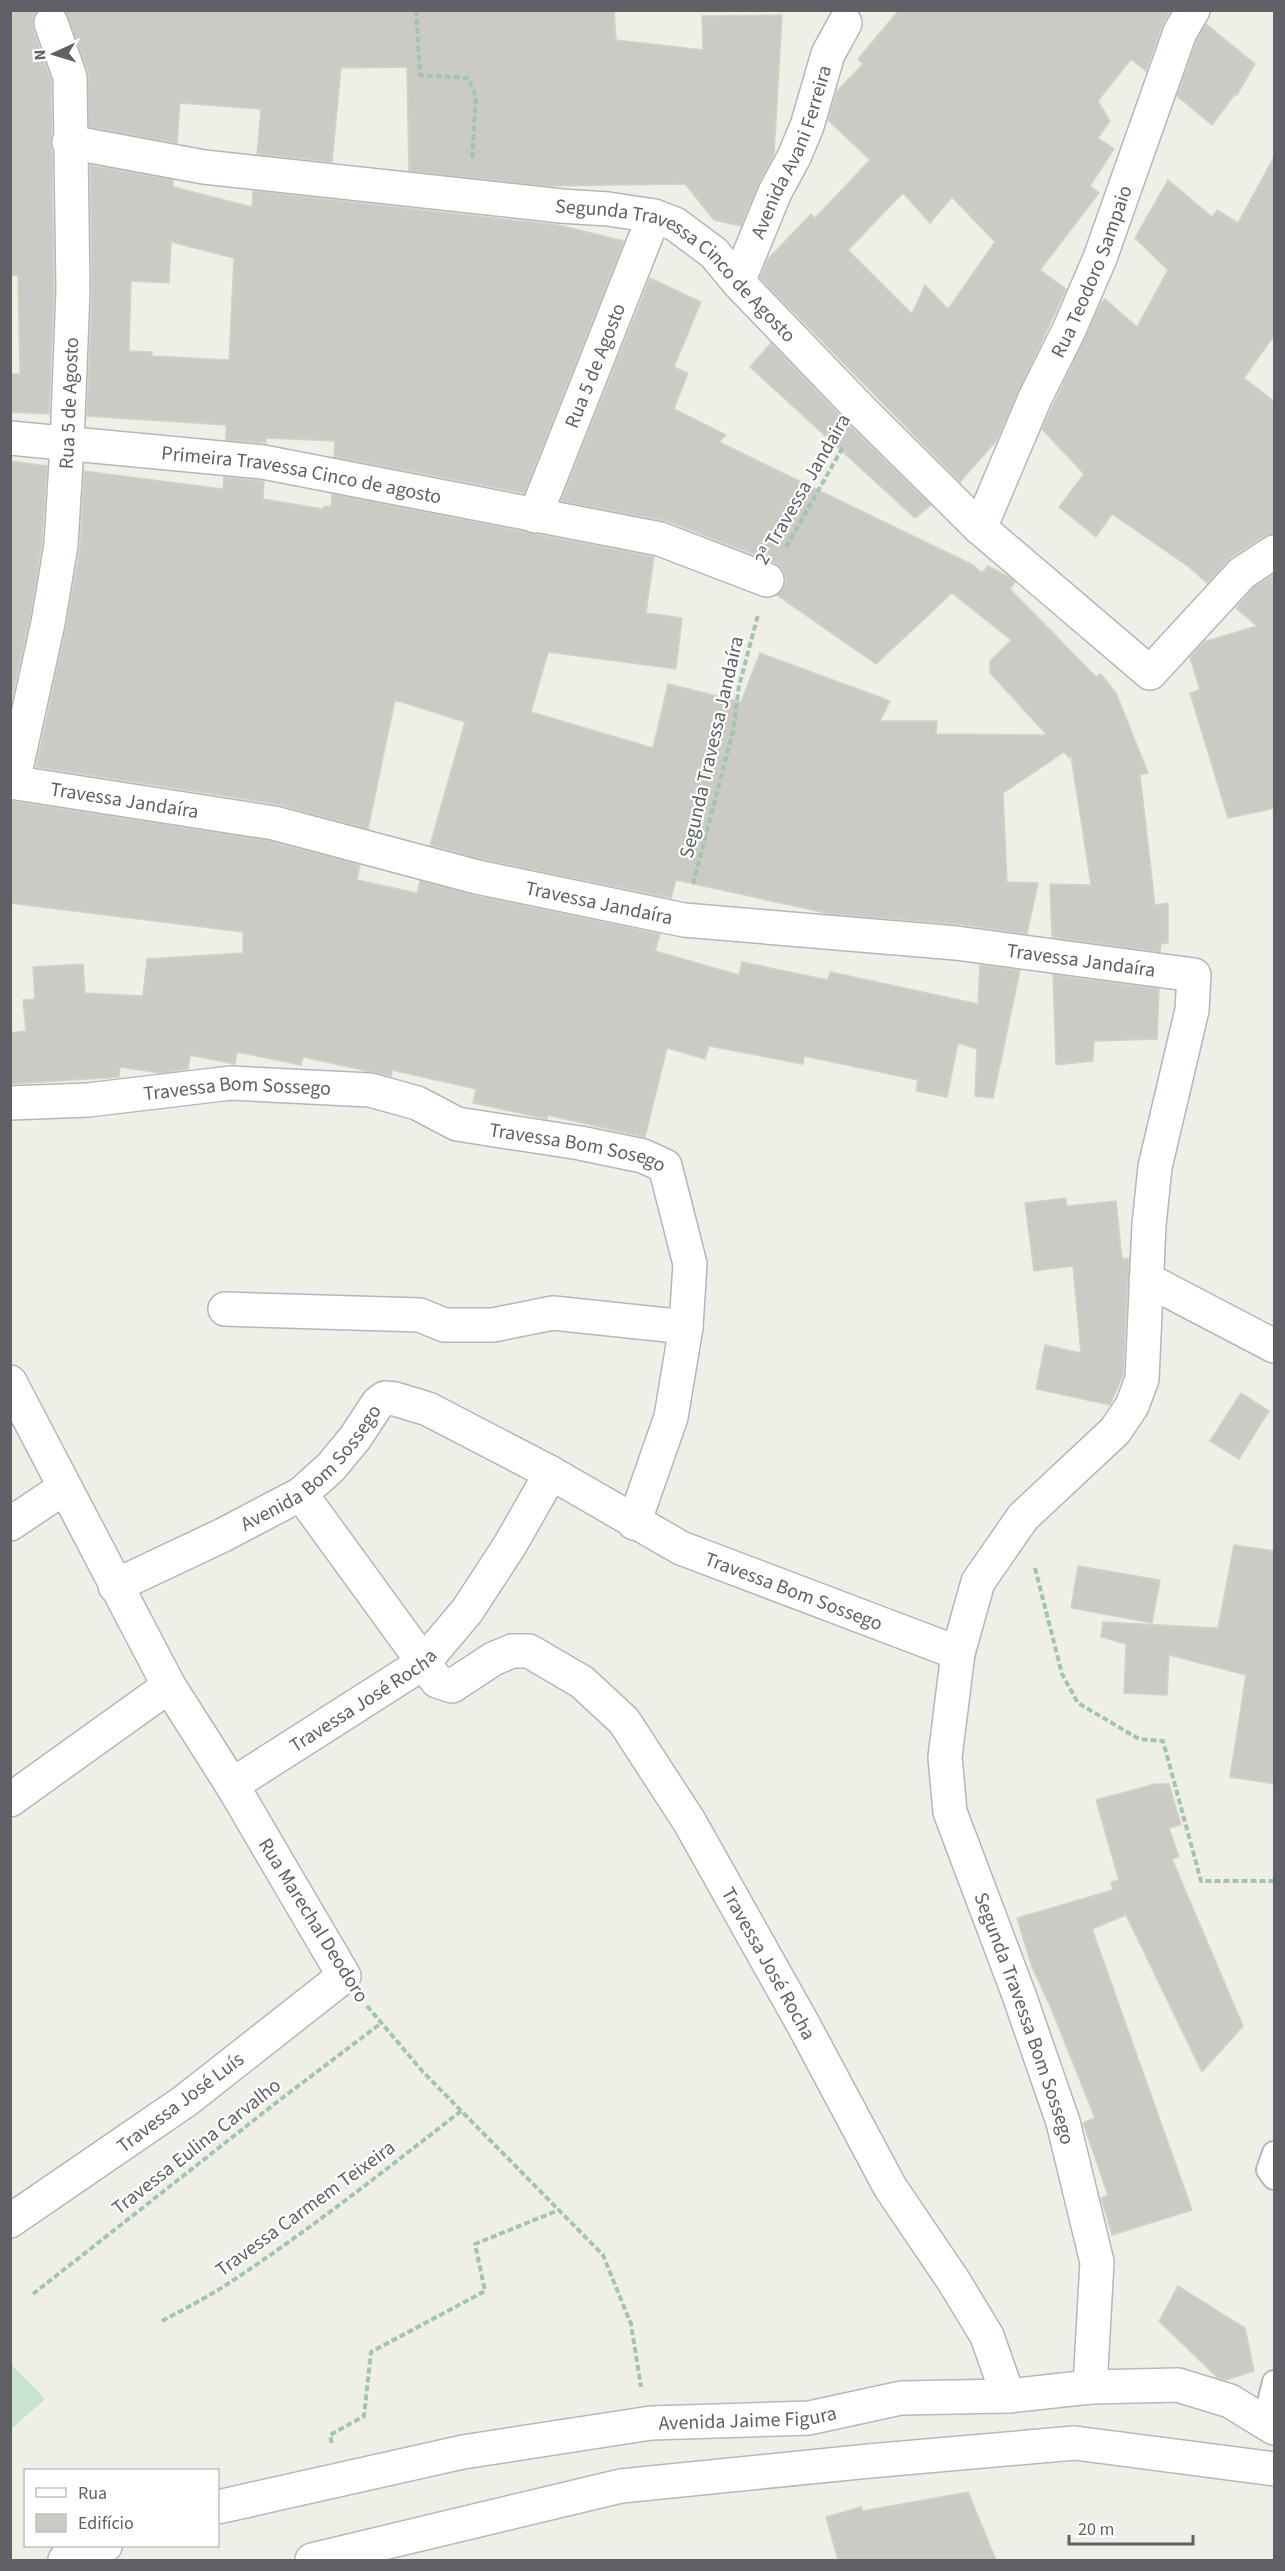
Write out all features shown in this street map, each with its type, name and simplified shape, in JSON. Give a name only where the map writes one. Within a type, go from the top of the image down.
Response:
[{"type":"street","name":"Rua Teodoro Sampaio","points":[[980,528],[1035,398],[1069,330],[1100,258],[1176,43],[1193,10]]},
{"type":"street","name":"Rua 5 de Agosto","points":[[12,782],[48,623],[61,545],[67,445],[73,290],[69,142],[70,77],[51,23]]},
{"type":"street","name":"Avenida Avani Ferreira","points":[[738,282],[775,192],[807,126],[828,54],[845,23]]},
{"type":"street","name":"Segunda Travessa Cinco de Agosto","points":[[69,142],[215,168],[654,216],[675,224],[714,253],[738,282],[863,412],[980,528],[1150,673],[1242,573],[1275,552]]},
{"type":"street","name":"Rua 5 de Agosto","points":[[535,516],[654,216]]},
{"type":"street","name":"Primeira Travessa Cinco de agosto","points":[[10,438],[263,462],[535,516]]},
{"type":"street","points":[[535,516],[660,539],[767,580]]},
{"type":"street","name":"Travessa Jandaíra","points":[[12,782],[274,823],[477,877],[684,920],[956,943],[1194,975],[1192,1010],[1155,1167],[1146,1279]]},
{"type":"street","name":"Travessa Bom Sossego","points":[[10,1103],[88,1100],[231,1083],[370,1090],[417,1103],[457,1124]]},
{"type":"street","name":"Travessa Bom Sosego","points":[[457,1124],[580,1143],[643,1156],[665,1166],[690,1264],[686,1327]]},
{"type":"street","points":[[958,1653],[978,1582],[1023,1517],[1115,1431],[1132,1406],[1142,1379],[1146,1279],[1275,1346]]},
{"type":"street","points":[[225,1309],[420,1316],[444,1325],[511,1323],[553,1313],[686,1327],[671,1417],[634,1523]]},
{"type":"street","name":"Rua Marechal Deodoro","points":[[10,1382],[169,1686],[232,1785],[345,1976]]},
{"type":"street","name":"Avenida Bom Sossego","points":[[115,1586],[301,1494],[337,1460],[378,1403],[386,1398],[428,1409],[551,1473]]},
{"type":"street","name":"Travessa Bom Sossego","points":[[551,1473],[634,1523],[681,1548],[958,1653]]},
{"type":"street","name":"Travessa José Rocha","points":[[232,1785],[433,1674],[467,1611],[510,1545],[551,1473]]},
{"type":"street","points":[[10,1524],[64,1488]]},
{"type":"street","points":[[301,1494],[433,1674]]},
{"type":"street","name":"Travessa José Rocha","points":[[433,1674],[452,1686],[493,1659],[512,1651],[529,1651],[582,1682],[624,1721],[689,1821],[803,2024],[890,2187],[987,2336],[1008,2396]]},
{"type":"street","name":"Segunda Travessa Bom Sossego","points":[[958,1653],[945,1757],[950,1812],[1019,1995],[1063,2122],[1097,2262],[1090,2387]]},
{"type":"street","points":[[10,1800],[169,1686]]},
{"type":"street","name":"Travessa José Luís","points":[[10,2221],[185,2102],[345,1976]]},
{"type":"street","name":"Avenida Jaime Figura","points":[[219,2507],[463,2452],[651,2423],[809,2418],[901,2398],[1008,2396],[1090,2387],[1178,2385],[1230,2401],[1269,2426]]},
{"type":"street","points":[[312,2560],[621,2486],[869,2461],[1075,2443],[1275,2469]]},
{"type":"street","points":[[65,2560],[102,2547]]},
{"type":"lane","points":[[1275,2153],[1268,2170],[1275,2178]]},
{"type":"lane","points":[[1269,2426],[1275,2382]]},
{"type":"path","points":[[416,10],[420,75],[468,78],[476,97],[470,195]]},
{"type":"path","name":"2ª Travessa Jandaira","points":[[767,580],[863,412]]},
{"type":"path","name":"Segunda Travessa Jandaíra","points":[[684,920],[733,731],[739,686],[767,580]]},
{"type":"path","points":[[1023,1517],[1062,1674],[1078,1703],[1139,1739],[1163,1741],[1201,1881],[1275,1881]]},
{"type":"path","name":"Rua Marechal Deodoro","points":[[345,1976],[380,2024],[461,2111],[603,2255],[631,2324],[638,2377],[651,2423]]},
{"type":"path","name":"Travessa Eulina Carvalho","points":[[33,2294],[380,2024]]},
{"type":"path","name":"Travessa Carmem Teixeira","points":[[162,2321],[224,2286],[279,2248],[461,2111]]},
{"type":"path","points":[[343,2478],[330,2435],[363,2416],[371,2352],[485,2292],[475,2244],[559,2210]]},
{"type":"green space","points":[[10,2363],[45,2399],[11,2429],[10,2429]]},
{"type":"building","points":[[10,10],[37,10],[33,19],[33,29],[51,80],[54,290],[49,414],[10,412],[10,374],[20,374],[18,275],[10,276]]},
{"type":"building","points":[[64,10],[614,10],[616,40],[703,50],[702,16],[782,15],[774,154],[741,226],[714,220],[685,184],[548,186],[409,171],[407,67],[341,68],[332,162],[257,154],[261,109],[180,103],[177,143],[89,127],[88,71]]},
{"type":"building","points":[[899,10],[1171,10],[1162,26],[1146,71],[1131,59],[1098,101],[1110,121],[1098,138],[1114,149],[1090,186],[1099,193],[1040,270],[1066,289],[996,441],[960,482],[760,278],[768,259],[811,214],[815,218],[870,160],[828,120],[837,91],[863,64],[858,59]],"holes":[[[903,193],[930,223],[952,197],[995,242],[948,309],[925,285],[912,314],[848,250]]]},
{"type":"building","points":[[1206,24],[1255,64],[1237,95],[1235,94],[1212,125],[1177,96],[1197,40]]},
{"type":"building","points":[[1275,155],[1275,334],[1244,378],[1275,402],[1275,534],[1264,536],[1231,557],[1207,583],[1189,567],[1112,514],[1096,537],[1059,507],[1084,474],[1042,429],[1101,303],[1105,299],[1137,327],[1168,270],[1135,238],[1168,180],[1212,217],[1217,210],[1238,223]]},
{"type":"building","points":[[90,165],[173,180],[173,187],[252,207],[253,191],[558,225],[624,241],[524,493],[334,457],[335,441],[266,438],[266,443],[226,440],[226,425],[87,416],[92,290]],"holes":[[[171,242],[234,258],[229,360],[152,356],[152,352],[129,351],[131,281],[169,283]]]},
{"type":"building","points":[[650,278],[701,302],[674,367],[688,373],[674,409],[726,435],[719,442],[973,565],[982,573],[988,566],[1007,576],[1015,582],[1010,589],[1096,677],[1101,674],[1116,693],[1148,773],[1140,775],[1155,905],[1168,903],[1168,943],[1161,944],[1160,952],[1052,937],[1050,884],[1091,885],[1071,756],[1069,758],[1064,752],[1003,793],[1007,882],[1038,883],[1027,934],[958,924],[831,914],[676,880],[671,898],[481,859],[430,845],[465,722],[395,700],[368,829],[277,804],[36,767],[66,627],[80,548],[84,471],[223,489],[224,477],[264,481],[263,499],[323,509],[324,506],[331,507],[332,494],[654,557],[646,613],[682,618],[676,669],[548,652],[531,712],[653,748],[668,684],[741,702],[760,653],[890,701],[880,721],[937,721],[936,734],[1047,735],[990,673],[990,661],[1011,640],[952,593],[876,664],[777,595],[784,587],[786,578],[782,569],[774,562],[667,521],[561,501]]},
{"type":"building","points":[[771,343],[849,425],[931,505],[915,518],[750,367]]},
{"type":"building","points":[[10,461],[47,466],[42,543],[30,619],[10,706]]},
{"type":"building","points":[[1275,574],[1275,808],[1228,818],[1190,693],[1200,690],[1190,658],[1204,642],[1257,626],[1236,608],[1254,587]]},
{"type":"building","points":[[10,801],[270,841],[360,865],[357,880],[417,893],[420,881],[473,895],[660,934],[655,951],[739,975],[742,962],[828,980],[830,972],[978,1004],[980,965],[1020,970],[993,1098],[975,1096],[977,1049],[958,1043],[947,1097],[916,1091],[918,1080],[804,1056],[803,1064],[709,1046],[705,1059],[667,1048],[645,1137],[547,1115],[547,1119],[473,1103],[476,1089],[392,1070],[391,1076],[303,1057],[301,1065],[237,1052],[235,1064],[190,1055],[188,1069],[160,1073],[120,1067],[119,1077],[10,1084],[10,1033],[26,1031],[23,1000],[35,999],[33,967],[83,964],[85,993],[143,996],[147,959],[243,953],[243,932],[10,903]]},
{"type":"building","points":[[1053,975],[1159,989],[1157,1039],[1094,1041],[1093,1061],[1056,1065]]},
{"type":"building","points":[[1066,1198],[1067,1206],[1116,1201],[1122,1259],[1129,1258],[1123,1375],[1110,1405],[1036,1389],[1045,1345],[1081,1353],[1073,1266],[1034,1271],[1025,1203]]},
{"type":"building","points":[[1241,1393],[1269,1411],[1239,1459],[1210,1441]]},
{"type":"building","points":[[1234,1545],[1275,1551],[1275,1784],[1230,1777],[1246,1675],[1169,1655],[1167,1695],[1124,1693],[1126,1644],[1101,1637],[1103,1622],[1218,1628]]},
{"type":"building","points":[[1078,1566],[1160,1580],[1152,1623],[1071,1608]]},
{"type":"building","points":[[1155,1784],[1169,1784],[1181,1825],[1169,1828],[1179,1857],[1172,1859],[1243,2026],[1202,2072],[1126,1915],[1092,1929],[1192,2210],[1112,2235],[1101,2198],[1108,2195],[1083,2123],[1095,2118],[1032,1967],[1017,1918],[1113,1890],[1111,1882],[1119,1880],[1096,1800]]},
{"type":"building","points":[[1178,2286],[1245,2328],[1254,2371],[1226,2380],[1218,2378],[1159,2321]]},
{"type":"building","points":[[968,2492],[996,2560],[838,2560],[826,2517],[861,2507],[863,2511]]}]
